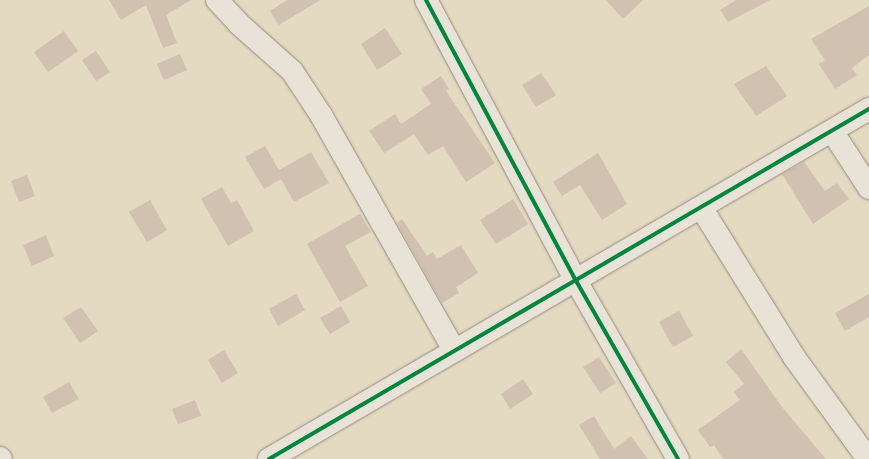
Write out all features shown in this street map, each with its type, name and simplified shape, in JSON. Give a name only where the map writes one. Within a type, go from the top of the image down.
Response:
[{"type":"street","points":[[217,0],[239,24],[292,71],[321,115],[454,350]]},
{"type":"street","points":[[426,0],[575,278],[678,459]]},
{"type":"street","points":[[269,459],[575,278],[702,208],[869,109]]},
{"type":"street","points":[[832,131],[869,188]]},
{"type":"street","points":[[702,208],[794,357],[868,459]]},
{"type":"building","points":[[109,0],[191,0],[166,15],[177,43],[163,48],[146,5],[121,20]]},
{"type":"building","points":[[287,0],[320,0],[279,25],[270,11]]},
{"type":"building","points":[[606,0],[643,0],[623,19]]},
{"type":"building","points":[[736,0],[770,0],[728,22],[720,10]]},
{"type":"building","points":[[869,6],[869,55],[852,68],[857,75],[835,89],[819,64],[825,60],[811,39]]},
{"type":"building","points":[[385,28],[402,54],[377,70],[361,44]]},
{"type":"building","points":[[64,31],[78,51],[48,72],[34,52]]},
{"type":"building","points":[[96,51],[110,72],[96,81],[82,60]]},
{"type":"building","points":[[180,54],[187,70],[164,80],[157,64]]},
{"type":"building","points":[[766,66],[787,96],[756,116],[734,84]]},
{"type":"building","points":[[541,73],[556,95],[536,107],[522,85]]},
{"type":"building","points":[[441,76],[449,89],[446,91],[495,163],[466,182],[443,146],[428,155],[414,134],[384,153],[369,131],[395,114],[401,124],[431,104],[421,89]]},
{"type":"building","points":[[265,146],[279,170],[311,152],[329,183],[294,202],[281,179],[264,189],[245,157]]},
{"type":"building","points":[[598,153],[627,204],[602,220],[580,185],[562,196],[553,182]]},
{"type":"building","points":[[804,162],[825,191],[837,183],[849,199],[813,224],[782,174]]},
{"type":"building","points":[[27,175],[35,196],[19,202],[11,181]]},
{"type":"building","points":[[222,187],[231,203],[237,200],[254,231],[228,246],[201,199]]},
{"type":"building","points":[[513,199],[528,224],[496,244],[480,220]]},
{"type":"building","points":[[150,200],[167,230],[147,242],[129,212]]},
{"type":"building","points":[[360,214],[371,232],[345,246],[368,286],[340,302],[307,244]]},
{"type":"building","points":[[402,219],[427,256],[433,252],[437,259],[461,245],[478,273],[456,287],[459,293],[442,303],[397,223]]},
{"type":"building","points":[[46,235],[54,256],[32,266],[23,245]]},
{"type":"building","points":[[296,294],[305,310],[278,326],[269,309]]},
{"type":"building","points":[[869,294],[869,317],[845,331],[835,313]]},
{"type":"building","points":[[341,306],[350,322],[330,334],[320,318]]},
{"type":"building","points":[[81,307],[98,331],[80,343],[63,318]]},
{"type":"building","points":[[679,311],[693,336],[673,347],[659,322]]},
{"type":"building","points":[[741,349],[782,407],[826,459],[723,459],[714,445],[710,447],[698,430],[740,400],[734,392],[744,384],[726,362]]},
{"type":"building","points":[[224,350],[238,373],[222,383],[208,360]]},
{"type":"building","points":[[599,357],[616,383],[600,393],[583,367]]},
{"type":"building","points":[[523,379],[533,394],[510,409],[501,394]]},
{"type":"building","points":[[69,382],[79,399],[52,413],[43,397]]},
{"type":"building","points":[[195,400],[201,416],[178,424],[172,409]]},
{"type":"building","points":[[594,416],[614,449],[631,436],[648,459],[600,459],[579,425]]},
{"type":"cycle path","points":[[426,0],[575,279],[678,459]]},
{"type":"cycle path","points":[[269,459],[869,109]]}]
